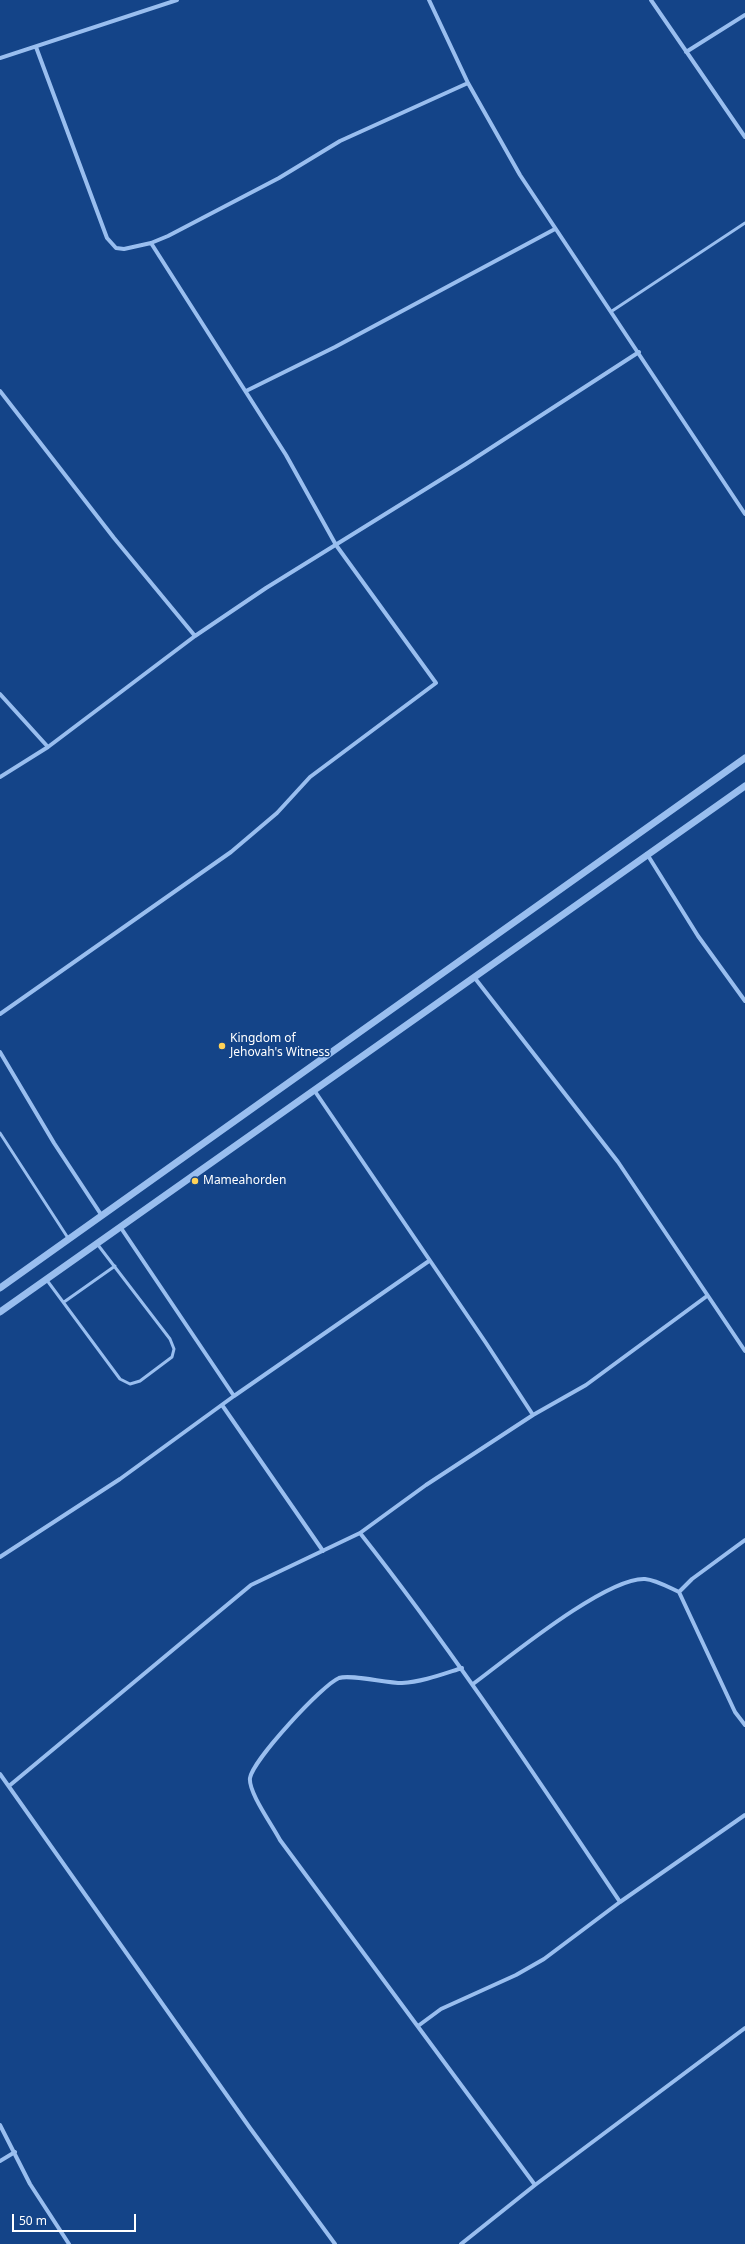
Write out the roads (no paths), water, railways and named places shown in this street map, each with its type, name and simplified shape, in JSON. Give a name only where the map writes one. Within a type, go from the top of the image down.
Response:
[{"type":"street","points":[[0,58],[36,48],[177,0]]},
{"type":"street","points":[[429,0],[468,83],[520,175],[555,229],[612,311],[745,514]]},
{"type":"street","points":[[651,0],[745,137]]},
{"type":"street","points":[[686,52],[745,15]]},
{"type":"street","points":[[36,48],[107,238],[116,248],[124,249],[151,243],[182,230],[280,178],[340,141],[468,83]]},
{"type":"street","points":[[246,391],[335,347],[555,229]]},
{"type":"street","points":[[0,1014],[231,852],[277,813],[310,777],[436,683],[336,546],[286,455],[151,243]]},
{"type":"street","points":[[0,777],[48,747],[195,636],[266,588],[336,546],[639,352]]},
{"type":"street","points":[[0,390],[114,538],[195,636]]},
{"type":"street","points":[[0,694],[48,747]]},
{"type":"street","points":[[0,1288],[745,758]]},
{"type":"street","points":[[0,1312],[745,786]]},
{"type":"street","points":[[647,854],[698,936],[745,1001]]},
{"type":"street","points":[[474,977],[618,1162],[745,1351]]},
{"type":"street","points":[[0,1052],[54,1143],[102,1216]]},
{"type":"street","points":[[314,1090],[533,1415]]},
{"type":"street","points":[[121,1228],[234,1396]]},
{"type":"street","points":[[0,1556],[120,1479],[234,1396],[429,1261]]},
{"type":"street","points":[[9,1786],[251,1585],[360,1533],[426,1484],[533,1415],[586,1385],[707,1296]]},
{"type":"street","points":[[222,1405],[323,1551]]},
{"type":"street","points":[[360,1533],[410,1597],[462,1668],[620,1902]]},
{"type":"street","points":[[679,1592],[692,1579],[745,1540]]},
{"type":"street","points":[[473,1684],[595,1596],[629,1581],[645,1579],[664,1584],[679,1592],[735,1712],[745,1725]]},
{"type":"street","points":[[462,1668],[426,1679],[404,1683],[380,1682],[351,1677],[339,1678],[317,1695],[285,1728],[259,1761],[250,1777],[251,1788],[280,1840],[535,2185]]},
{"type":"street","points":[[0,1774],[175,2023],[335,2244]]},
{"type":"street","points":[[418,2026],[441,2008],[510,1978],[544,1959],[620,1902],[745,1815]]},
{"type":"street","points":[[461,2244],[535,2185],[745,2028]]},
{"type":"street","points":[[0,2125],[30,2184],[69,2244]]},
{"type":"street","points":[[0,2161],[15,2152]]},
{"type":"lane","points":[[612,311],[745,223]]},
{"type":"lane","points":[[0,1133],[69,1240]]},
{"type":"lane","points":[[46,1279],[120,1379],[130,1384],[140,1382],[172,1357],[174,1349],[170,1339],[98,1244]]},
{"type":"lane","points":[[64,1302],[115,1266]]},
{"type":"place","name":"Kingdom of Jehovah's Witness","points":[[222,1046]]},
{"type":"place","name":"Mameahorden","points":[[195,1181]]}]
